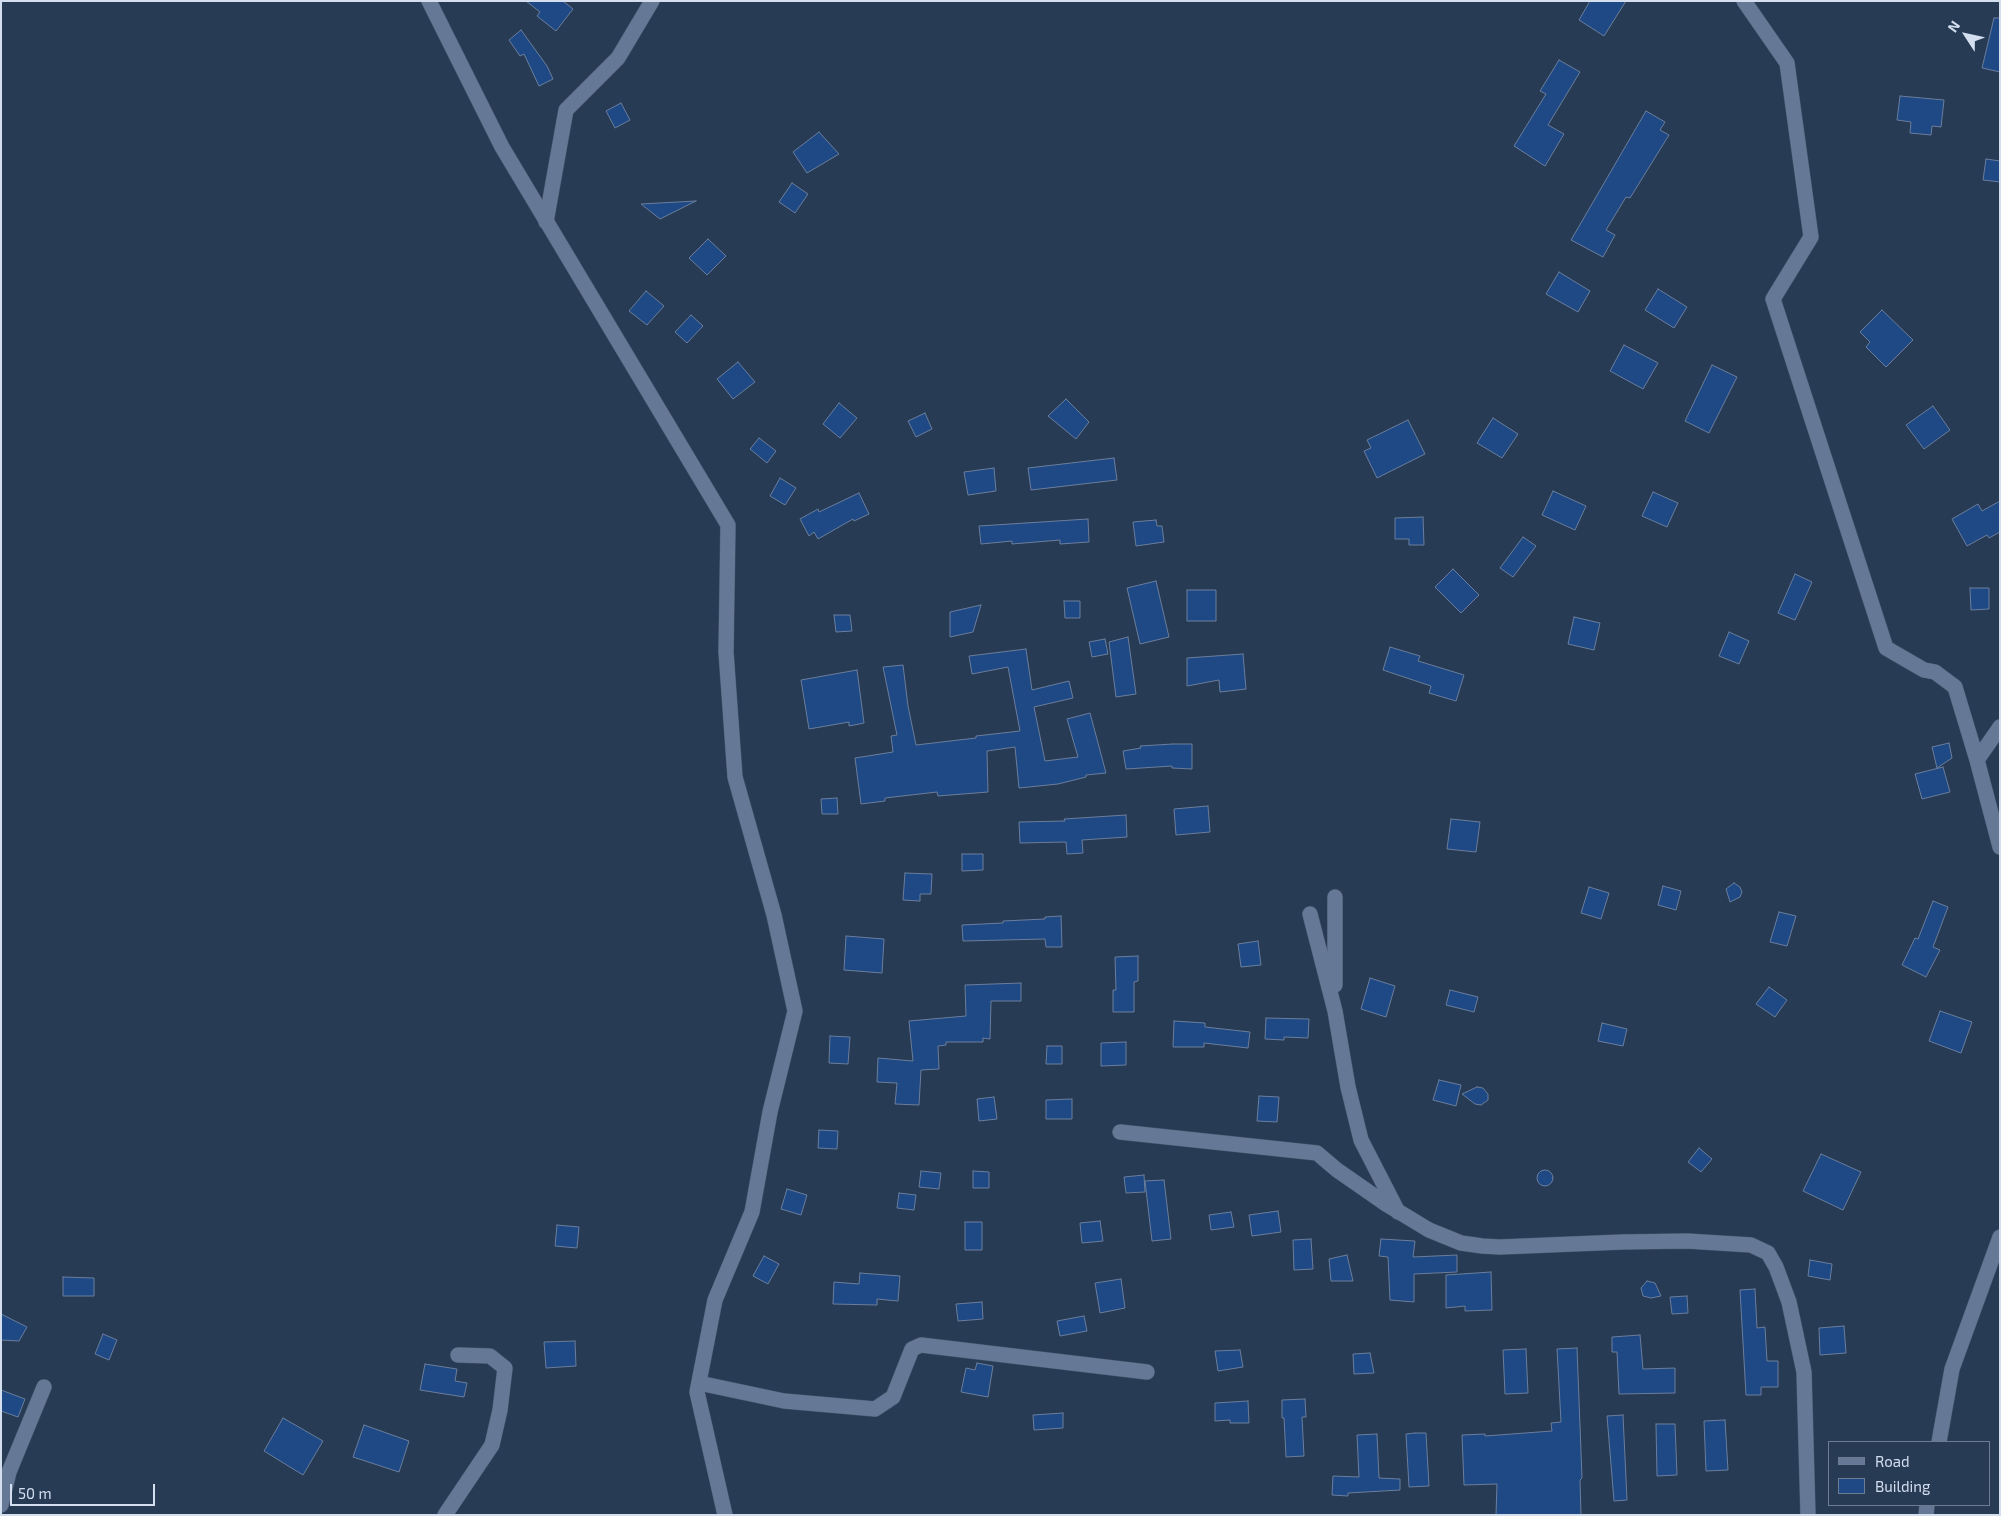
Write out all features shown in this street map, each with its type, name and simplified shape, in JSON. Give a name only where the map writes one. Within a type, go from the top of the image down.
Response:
[{"type":"street","points":[[429,1],[502,147],[728,525],[726,652],[735,777],[774,915],[795,1011],[770,1112],[752,1212],[716,1300],[697,1392],[725,1515]]},
{"type":"street","points":[[546,222],[566,110],[618,58],[652,1]]},
{"type":"street","points":[[1744,1],[1787,63],[1810,237],[1773,299],[1886,648],[1924,670],[1935,672],[1955,687],[2000,847]]},
{"type":"street","points":[[1977,760],[2000,727]]},
{"type":"street","points":[[1335,898],[1335,1011]]},
{"type":"street","points":[[1310,914],[1335,1011],[1348,1087],[1362,1140],[1398,1212]]},
{"type":"street","points":[[1120,1132],[1317,1153],[1398,1212],[1429,1230],[1461,1243],[1482,1246],[1687,1242],[1751,1245],[1768,1253],[1776,1266],[1789,1302],[1804,1372],[1808,1515]]},
{"type":"street","points":[[1939,1441],[1952,1368],[2000,1237]]},
{"type":"street","points":[[699,1383],[784,1401],[875,1408],[893,1397],[912,1349],[922,1345],[1147,1372]]},
{"type":"street","points":[[445,1515],[492,1445],[500,1410],[505,1368],[490,1356],[458,1355]]},
{"type":"street","points":[[1,1506],[9,1472],[44,1387]]},
{"type":"building","points":[[526,1],[563,1],[573,9],[556,31],[537,16],[540,12]]},
{"type":"building","points":[[1590,1],[1626,1],[1604,36],[1579,20]]},
{"type":"building","points":[[1994,18],[2000,18],[2000,72],[1982,68]]},
{"type":"building","points":[[521,30],[547,66],[553,79],[539,86],[524,54],[520,56],[509,40]]},
{"type":"building","points":[[1559,60],[1580,72],[1548,125],[1564,134],[1545,166],[1514,146],[1546,94],[1540,91]]},
{"type":"building","points":[[1900,96],[1944,100],[1941,127],[1932,126],[1931,135],[1910,133],[1911,122],[1897,120]]},
{"type":"building","points":[[621,103],[630,120],[615,128],[606,111]]},
{"type":"building","points":[[1646,111],[1665,122],[1660,130],[1669,135],[1630,198],[1626,197],[1606,230],[1615,235],[1603,257],[1571,240]]},
{"type":"building","points":[[819,132],[839,154],[807,173],[793,152]]},
{"type":"building","points":[[1986,159],[2000,161],[2000,182],[1983,180]]},
{"type":"building","points":[[792,183],[808,194],[795,213],[779,202]]},
{"type":"building","points":[[696,201],[660,219],[641,204]]},
{"type":"building","points":[[708,239],[726,256],[707,275],[689,258]]},
{"type":"building","points":[[1559,272],[1590,291],[1578,312],[1546,294]]},
{"type":"building","points":[[1658,289],[1687,307],[1674,328],[1645,310]]},
{"type":"building","points":[[646,291],[664,306],[647,325],[629,311]]},
{"type":"building","points":[[1882,310],[1913,340],[1886,367],[1866,347],[1870,342],[1860,332]]},
{"type":"building","points":[[691,315],[703,326],[687,343],[675,332]]},
{"type":"building","points":[[1624,345],[1658,363],[1643,389],[1610,371]]},
{"type":"building","points":[[738,362],[755,382],[733,399],[717,379]]},
{"type":"building","points":[[1712,365],[1737,377],[1709,433],[1685,421]]},
{"type":"building","points":[[1066,399],[1089,422],[1076,439],[1048,416]]},
{"type":"building","points":[[839,403],[857,418],[840,438],[823,424]]},
{"type":"building","points":[[1933,406],[1950,430],[1924,449],[1906,425]]},
{"type":"building","points":[[925,413],[932,429],[916,437],[908,421]]},
{"type":"building","points":[[1493,418],[1518,434],[1502,458],[1477,443]]},
{"type":"building","points":[[1408,420],[1425,454],[1377,478],[1364,451],[1371,448],[1367,440]]},
{"type":"building","points":[[759,438],[776,451],[767,463],[750,449]]},
{"type":"building","points":[[1114,458],[1117,480],[1031,490],[1028,468]]},
{"type":"building","points":[[994,468],[996,491],[968,495],[964,472]]},
{"type":"building","points":[[780,478],[796,488],[785,505],[770,496]]},
{"type":"building","points":[[1553,491],[1586,506],[1575,530],[1542,515]]},
{"type":"building","points":[[1653,492],[1678,503],[1667,527],[1642,516]]},
{"type":"building","points":[[859,493],[869,514],[854,521],[853,519],[818,539],[814,532],[809,536],[800,519],[818,509],[819,512]]},
{"type":"building","points":[[2000,501],[2000,532],[1989,538],[1987,535],[1967,546],[1952,519],[1978,504],[1982,511]]},
{"type":"building","points":[[1423,517],[1424,545],[1409,545],[1409,539],[1395,539],[1395,518]]},
{"type":"building","points":[[1088,519],[1089,542],[1060,544],[1060,540],[1012,544],[1012,541],[981,544],[979,526]]},
{"type":"building","points":[[1156,520],[1157,526],[1162,526],[1164,542],[1136,546],[1133,522]]},
{"type":"building","points":[[1523,537],[1536,546],[1513,577],[1500,568]]},
{"type":"building","points":[[1453,569],[1479,595],[1461,613],[1435,587]]},
{"type":"building","points":[[1795,574],[1812,582],[1795,620],[1778,613]]},
{"type":"building","points":[[1156,581],[1169,637],[1140,644],[1127,588]]},
{"type":"building","points":[[1970,588],[1989,588],[1989,609],[1971,610]]},
{"type":"building","points":[[1187,590],[1216,590],[1216,621],[1187,621]]},
{"type":"building","points":[[1064,601],[1080,601],[1080,618],[1065,618]]},
{"type":"building","points":[[981,605],[973,632],[950,637],[950,612]]},
{"type":"building","points":[[834,615],[850,615],[852,631],[836,632]]},
{"type":"building","points":[[1574,617],[1600,623],[1594,650],[1568,644]]},
{"type":"building","points":[[1729,632],[1749,641],[1739,664],[1719,656]]},
{"type":"building","points":[[1128,637],[1136,694],[1116,697],[1109,642]]},
{"type":"building","points":[[1105,639],[1108,654],[1092,657],[1089,642]]},
{"type":"building","points":[[1390,647],[1420,656],[1418,661],[1464,675],[1456,701],[1429,693],[1431,686],[1383,670]]},
{"type":"building","points":[[1026,649],[1032,690],[1069,681],[1073,698],[1034,707],[1045,761],[1078,757],[1067,719],[1090,713],[1106,773],[1086,775],[1086,777],[1058,784],[1019,788],[1015,747],[987,751],[988,792],[938,796],[937,792],[885,798],[885,801],[861,804],[855,758],[893,752],[891,736],[897,735],[883,667],[903,665],[908,706],[916,745],[976,738],[976,736],[1020,731],[1008,667],[972,674],[969,656]]},
{"type":"building","points":[[1243,654],[1246,689],[1220,692],[1219,680],[1187,686],[1187,658]]},
{"type":"building","points":[[857,670],[864,723],[849,726],[849,722],[809,729],[801,680]]},
{"type":"building","points":[[1949,743],[1952,758],[1937,768],[1932,747]]},
{"type":"building","points":[[1192,744],[1192,769],[1172,768],[1172,766],[1126,769],[1123,751],[1141,748],[1140,746]]},
{"type":"building","points":[[1943,767],[1950,792],[1922,799],[1915,774]]},
{"type":"building","points":[[837,798],[838,814],[822,814],[821,799]]},
{"type":"building","points":[[1208,806],[1210,832],[1176,835],[1174,809]]},
{"type":"building","points":[[1126,815],[1127,837],[1082,840],[1083,853],[1067,854],[1066,842],[1020,843],[1019,822],[1065,821],[1064,819]]},
{"type":"building","points":[[1451,819],[1480,822],[1476,852],[1447,849]]},
{"type":"building","points":[[962,854],[983,854],[983,870],[962,871]]},
{"type":"building","points":[[905,873],[932,874],[931,894],[920,894],[920,901],[903,900]]},
{"type":"building","points":[[1734,883],[1740,887],[1742,892],[1740,897],[1730,902],[1726,889]]},
{"type":"building","points":[[1663,886],[1681,891],[1676,910],[1658,905]]},
{"type":"building","points":[[1589,887],[1609,893],[1601,919],[1581,913]]},
{"type":"building","points":[[1933,901],[1948,907],[1933,947],[1940,950],[1926,977],[1902,965],[1915,938],[1918,939]]},
{"type":"building","points":[[1779,912],[1796,916],[1787,946],[1770,942]]},
{"type":"building","points":[[1061,916],[1062,947],[1046,947],[1045,939],[963,941],[962,925],[1003,923],[1003,921],[1045,919],[1045,917]]},
{"type":"building","points":[[846,936],[884,939],[882,973],[844,970]]},
{"type":"building","points":[[1258,941],[1261,965],[1241,967],[1238,944]]},
{"type":"building","points":[[1138,956],[1138,981],[1134,982],[1134,1012],[1113,1012],[1113,990],[1116,990],[1115,957]]},
{"type":"building","points":[[1370,978],[1395,986],[1386,1017],[1361,1009]]},
{"type":"building","points":[[1021,983],[1021,1001],[991,1001],[990,1039],[983,1038],[983,1042],[946,1042],[946,1045],[938,1046],[939,1069],[921,1070],[919,1105],[895,1104],[897,1083],[877,1082],[878,1058],[913,1061],[909,1021],[966,1016],[965,985]]},
{"type":"building","points":[[1769,987],[1787,1000],[1775,1017],[1756,1004]]},
{"type":"building","points":[[1450,990],[1478,997],[1474,1012],[1446,1005]]},
{"type":"building","points":[[1940,1011],[1972,1022],[1961,1053],[1929,1041]]},
{"type":"building","points":[[1266,1018],[1309,1019],[1308,1038],[1284,1037],[1284,1040],[1265,1039]]},
{"type":"building","points":[[1174,1021],[1205,1023],[1205,1027],[1250,1032],[1248,1048],[1204,1043],[1204,1047],[1173,1047]]},
{"type":"building","points":[[1602,1023],[1627,1029],[1623,1046],[1598,1041]]},
{"type":"building","points":[[830,1036],[850,1037],[848,1064],[829,1063]]},
{"type":"building","points":[[1126,1042],[1126,1065],[1101,1066],[1101,1043]]},
{"type":"building","points":[[1047,1046],[1062,1046],[1062,1064],[1046,1064]]},
{"type":"building","points":[[1439,1080],[1461,1085],[1456,1106],[1433,1100]]},
{"type":"building","points":[[1477,1087],[1483,1088],[1488,1094],[1488,1100],[1481,1105],[1475,1104],[1462,1094]]},
{"type":"building","points":[[1259,1096],[1279,1097],[1277,1122],[1257,1121]]},
{"type":"building","points":[[994,1097],[997,1119],[979,1121],[977,1099]]},
{"type":"building","points":[[1072,1099],[1072,1119],[1046,1119],[1046,1100]]},
{"type":"building","points":[[819,1130],[838,1131],[837,1149],[818,1148]]},
{"type":"building","points":[[1699,1148],[1712,1159],[1701,1172],[1688,1162]]},
{"type":"building","points":[[1821,1154],[1861,1172],[1843,1210],[1803,1191]]},
{"type":"building","points":[[1542,1170],[1548,1170],[1553,1175],[1551,1184],[1542,1186],[1537,1181],[1537,1175]]},
{"type":"building","points":[[921,1171],[941,1173],[939,1189],[919,1187]]},
{"type":"building","points":[[973,1171],[989,1172],[989,1188],[973,1188]]},
{"type":"building","points":[[1144,1175],[1145,1192],[1126,1193],[1124,1177]]},
{"type":"building","points":[[1164,1180],[1171,1239],[1152,1241],[1145,1181]]},
{"type":"building","points":[[787,1189],[807,1195],[801,1215],[781,1209]]},
{"type":"building","points":[[899,1193],[916,1195],[914,1210],[897,1208]]},
{"type":"building","points":[[1278,1211],[1281,1232],[1252,1236],[1249,1215]]},
{"type":"building","points":[[1231,1212],[1234,1227],[1211,1230],[1209,1215]]},
{"type":"building","points":[[1100,1221],[1103,1241],[1082,1243],[1080,1223]]},
{"type":"building","points":[[965,1222],[982,1222],[982,1250],[965,1250]]},
{"type":"building","points":[[557,1225],[579,1227],[577,1248],[555,1246]]},
{"type":"building","points":[[1311,1239],[1313,1269],[1294,1270],[1293,1240]]},
{"type":"building","points":[[1381,1239],[1415,1241],[1413,1257],[1457,1255],[1457,1272],[1414,1274],[1414,1302],[1390,1300],[1388,1257],[1379,1256]]},
{"type":"building","points":[[1347,1255],[1353,1281],[1331,1281],[1329,1259]]},
{"type":"building","points":[[764,1256],[779,1264],[768,1284],[753,1276]]},
{"type":"building","points":[[1810,1260],[1832,1264],[1830,1280],[1808,1276]]},
{"type":"building","points":[[1491,1272],[1492,1310],[1465,1311],[1465,1306],[1446,1308],[1446,1275]]},
{"type":"building","points":[[860,1273],[900,1276],[898,1301],[877,1299],[877,1305],[833,1304],[834,1282],[859,1284]]},
{"type":"building","points":[[63,1277],[94,1278],[94,1296],[63,1296]]},
{"type":"building","points":[[1121,1279],[1125,1308],[1100,1313],[1095,1283]]},
{"type":"building","points":[[1647,1281],[1655,1283],[1661,1296],[1651,1298],[1643,1296],[1641,1288]]},
{"type":"building","points":[[1755,1289],[1757,1328],[1765,1327],[1767,1361],[1778,1361],[1778,1387],[1761,1387],[1761,1395],[1746,1395],[1740,1290]]},
{"type":"building","points":[[1687,1296],[1688,1313],[1672,1314],[1670,1297]]},
{"type":"building","points":[[982,1302],[983,1319],[958,1321],[956,1304]]},
{"type":"building","points":[[1,1314],[27,1327],[19,1341],[1,1340]]},
{"type":"building","points":[[1084,1316],[1087,1331],[1060,1336],[1057,1321]]},
{"type":"building","points":[[1844,1326],[1846,1353],[1820,1355],[1819,1328]]},
{"type":"building","points":[[103,1334],[117,1340],[109,1360],[95,1354]]},
{"type":"building","points":[[1640,1335],[1643,1369],[1675,1368],[1675,1393],[1619,1394],[1617,1352],[1612,1352],[1612,1337]]},
{"type":"building","points":[[575,1341],[576,1366],[546,1368],[544,1342]]},
{"type":"building","points":[[1577,1348],[1582,1478],[1580,1480],[1581,1515],[1496,1515],[1497,1484],[1464,1485],[1462,1435],[1485,1434],[1485,1436],[1552,1431],[1551,1423],[1561,1422],[1557,1349]]},
{"type":"building","points":[[1526,1349],[1528,1393],[1505,1394],[1503,1350]]},
{"type":"building","points":[[1240,1350],[1243,1367],[1218,1371],[1215,1351]]},
{"type":"building","points":[[1370,1353],[1374,1373],[1354,1374],[1353,1354]]},
{"type":"building","points":[[977,1363],[993,1366],[988,1397],[961,1392],[966,1368],[975,1370]]},
{"type":"building","points":[[425,1364],[457,1369],[455,1381],[467,1383],[464,1397],[420,1390]]},
{"type":"building","points":[[1,1390],[25,1399],[18,1417],[1,1411]]},
{"type":"building","points":[[1305,1399],[1306,1417],[1302,1417],[1304,1456],[1286,1457],[1282,1400]]},
{"type":"building","points":[[1248,1401],[1249,1423],[1230,1423],[1230,1420],[1215,1421],[1215,1403]]},
{"type":"building","points":[[1063,1413],[1063,1428],[1034,1430],[1033,1415]]},
{"type":"building","points":[[1623,1415],[1627,1500],[1614,1501],[1607,1416]]},
{"type":"building","points":[[283,1418],[323,1441],[303,1475],[264,1451]]},
{"type":"building","points":[[1725,1420],[1728,1470],[1706,1471],[1704,1421]]},
{"type":"building","points":[[1656,1424],[1675,1424],[1677,1475],[1657,1476]]},
{"type":"building","points":[[364,1425],[409,1441],[399,1472],[353,1457]]},
{"type":"building","points":[[1426,1433],[1429,1486],[1409,1487],[1406,1434]]},
{"type":"building","points":[[1377,1434],[1379,1478],[1400,1479],[1400,1490],[1348,1493],[1348,1496],[1332,1495],[1333,1476],[1359,1477],[1357,1435]]}]
